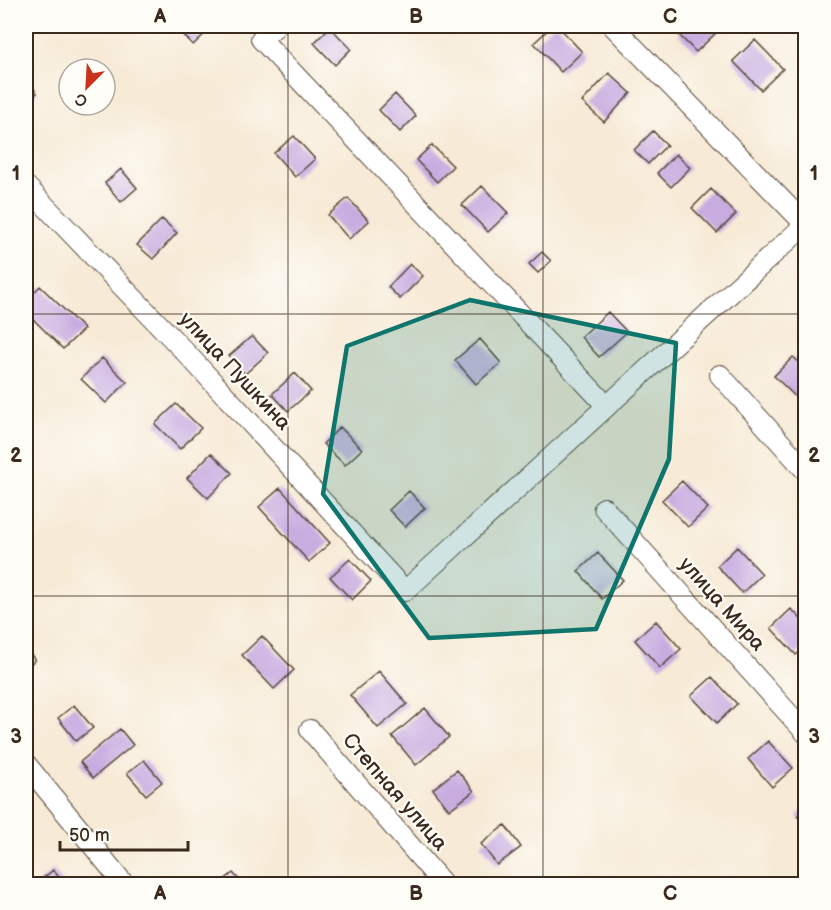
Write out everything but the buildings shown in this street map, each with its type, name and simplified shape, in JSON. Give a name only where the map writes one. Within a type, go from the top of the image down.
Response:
[{"type":"street","points":[[276,26],[261,39],[606,405],[805,225],[613,26]]},
{"type":"street","name":"улица Пушкина","points":[[26,186],[188,355],[405,591],[606,405]]},
{"type":"street","points":[[720,375],[806,471]]},
{"type":"street","name":"улица Мира","points":[[604,508],[806,733]]},
{"type":"street","name":"Степная улица","points":[[310,730],[443,885]]},
{"type":"street","points":[[26,764],[124,885]]},
{"type":"highlighted area","points":[[470,300],[676,343],[669,459],[596,629],[429,638],[323,494],[347,346]]}]
